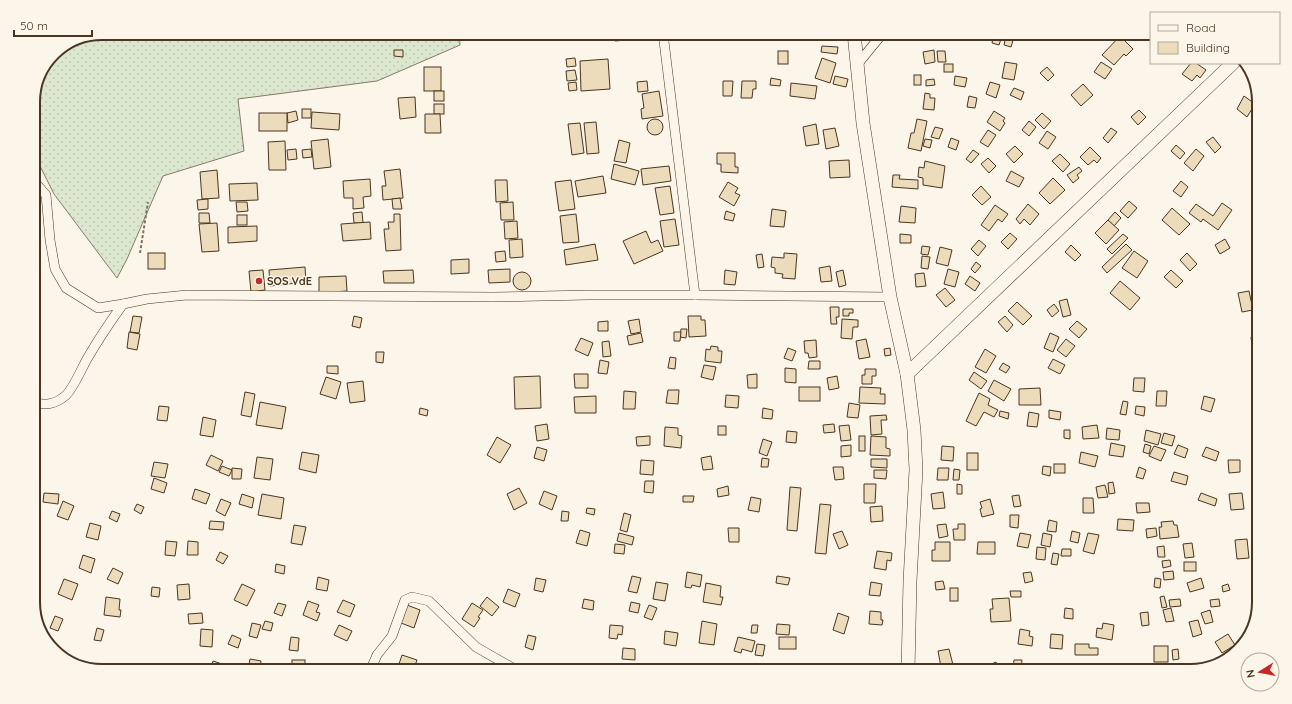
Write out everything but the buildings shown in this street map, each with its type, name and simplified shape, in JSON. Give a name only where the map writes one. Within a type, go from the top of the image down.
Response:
[{"type":"main road","points":[[854,40],[862,123],[890,297],[907,374],[914,430],[916,470],[910,582],[908,664]]},
{"type":"main road","points":[[907,374],[1232,64]]},
{"type":"street","points":[[664,40],[694,295]]},
{"type":"street","points":[[856,66],[877,40]]},
{"type":"street","points":[[40,188],[46,195],[50,240],[55,269],[66,288],[98,308],[147,299],[187,295],[493,297],[694,295],[890,297]]},
{"type":"street","points":[[40,404],[45,405],[55,403],[67,396],[86,360],[123,304]]},
{"type":"street","points":[[373,664],[377,655],[392,636],[405,600],[412,596],[429,601],[476,647],[506,664]]},
{"type":"path","points":[[140,253],[148,202]]},
{"type":"green space","points":[[102,40],[460,40],[460,45],[377,81],[238,99],[244,151],[163,176],[127,259],[117,278],[54,194],[40,166],[40,98],[42,86],[46,75],[61,55],[82,43]]},
{"type":"place","name":"SOS VdE","points":[[259,281]]}]
